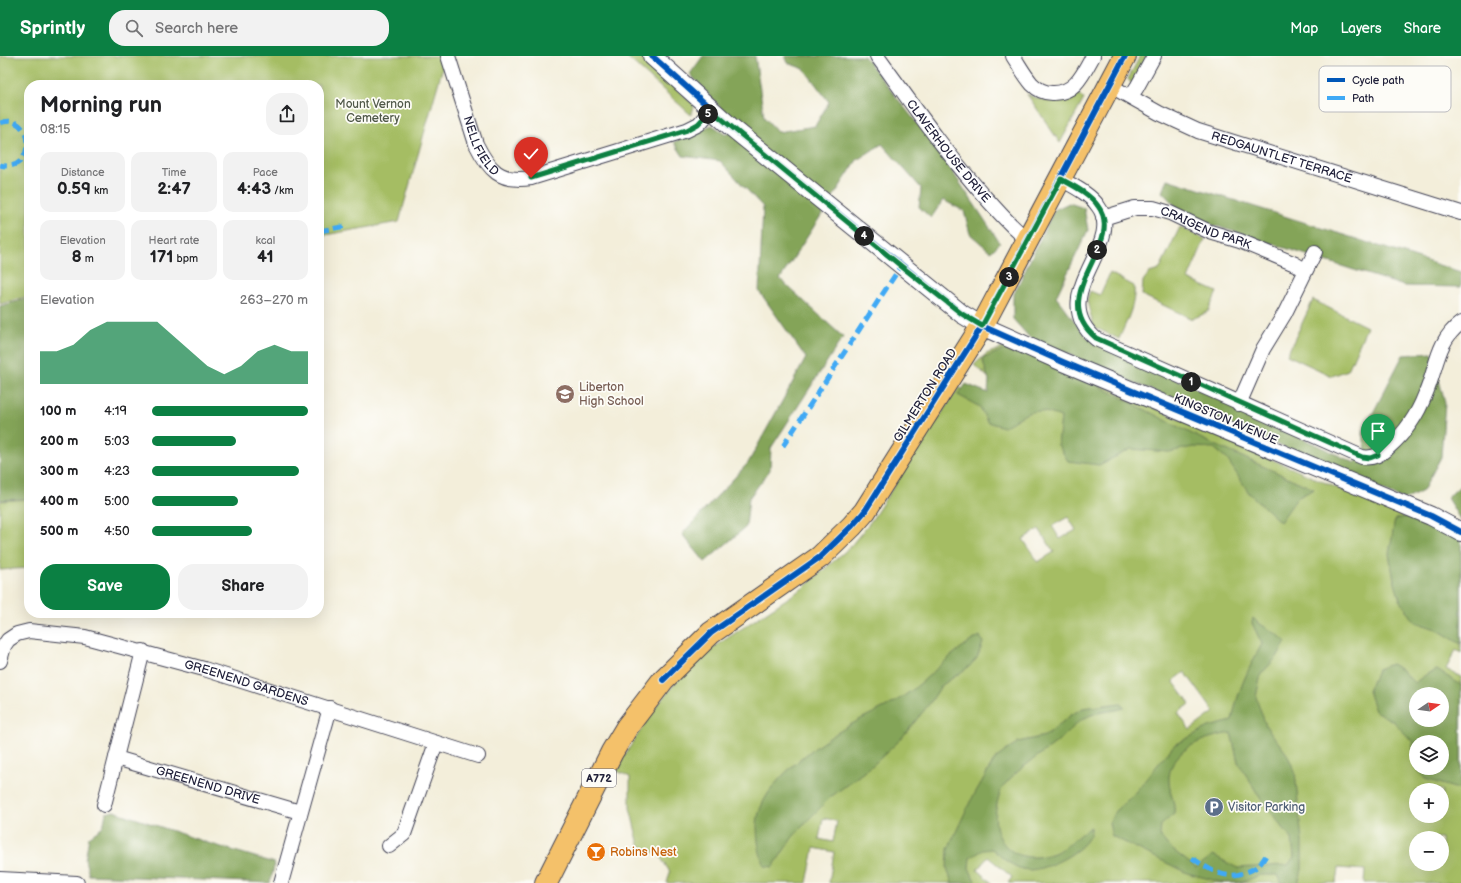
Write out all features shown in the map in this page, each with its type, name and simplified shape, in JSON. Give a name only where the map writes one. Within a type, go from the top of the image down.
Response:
[{"type":"main road","name":"GILMERTON ROAD","points":[[546,883],[612,752],[627,727],[663,680],[711,633],[820,557],[865,511],[982,326],[1125,56]]},
{"type":"street","name":"NELLFIELD","points":[[448,56],[476,144],[482,158],[498,175],[507,178],[519,180],[531,178],[687,130],[698,124],[711,110]]},
{"type":"street","name":"KINGSTON AVENUE","points":[[652,56],[711,110],[907,271],[962,314],[982,326],[1063,362],[1431,516],[1461,532]]},
{"type":"street","name":"CLAVERHOUSE DRIVE","points":[[877,56],[931,130],[972,182],[1016,231],[1028,240]]},
{"type":"street","points":[[1012,56],[1032,84],[1040,91],[1055,94],[1071,89],[1076,84],[1093,56]]},
{"type":"street","points":[[1130,96],[1137,87],[1154,56]]},
{"type":"street","name":"REDGAUNTLET TERRACE","points":[[1109,85],[1159,113],[1198,131],[1461,213]]},
{"type":"street","points":[[1061,179],[1092,199],[1099,207],[1103,218],[1105,231],[1078,300],[1079,315],[1085,329],[1096,338],[1239,404],[1362,457],[1370,458],[1378,455],[1401,436],[1413,420],[1426,394],[1436,357],[1444,340],[1452,330],[1461,323]]},
{"type":"street","name":"CRAIGEND PARK","points":[[1103,218],[1135,208],[1152,208],[1170,212],[1210,232],[1240,241],[1296,264],[1305,270]]},
{"type":"street","points":[[1239,404],[1263,349],[1285,313],[1315,252]]},
{"type":"street","name":"GREENEND GARDENS","points":[[0,661],[4,646],[8,640],[17,634],[29,631],[85,637],[142,651],[330,708],[478,756]]},
{"type":"street","points":[[104,805],[142,651]]},
{"type":"street","points":[[281,883],[330,708]]},
{"type":"street","points":[[389,846],[404,834],[436,743]]},
{"type":"street","name":"GREENEND DRIVE","points":[[116,758],[300,812]]},
{"type":"street","points":[[0,879],[77,883]]},
{"type":"green space","name":"Mount Vernon Cemetery","points":[[0,56],[442,56],[444,63],[399,222],[324,235],[324,80],[24,80],[24,297],[0,304]]},
{"type":"green space","points":[[626,56],[641,56],[693,104],[694,107],[691,115]]},
{"type":"green space","points":[[703,56],[755,56],[764,117],[778,132],[815,126],[829,102],[804,69],[788,63],[785,56],[864,56],[938,150],[1000,243],[991,252],[970,234],[964,211],[943,200],[931,218],[919,207],[921,188],[882,144],[857,160],[780,279],[843,337],[771,448],[770,470],[749,498],[746,527],[705,562],[682,534],[748,463],[806,358],[759,291],[763,207],[720,161],[683,156],[674,142],[712,125],[727,135],[735,124],[690,74]]},
{"type":"green space","points":[[1140,56],[1147,56],[1132,84],[1128,79]]},
{"type":"green space","points":[[1077,93],[1084,99],[1060,143],[1027,94],[1040,99],[1058,100]]},
{"type":"green space","points":[[1167,179],[1461,272],[1461,287],[1404,286],[1185,216],[1162,192]]},
{"type":"green space","points":[[1069,203],[1084,208],[1088,230],[1056,297],[1087,337],[1355,463],[1366,449],[1362,434],[1403,355],[1432,353],[1445,403],[1441,457],[1423,491],[1405,500],[1029,337],[1013,319],[1013,296],[1054,210]]},
{"type":"green space","points":[[1180,227],[1205,239],[1188,279],[1217,292],[1208,312],[1192,319],[1142,295],[1143,281],[1149,273],[1159,270]]},
{"type":"green space","points":[[1110,273],[1134,286],[1132,307],[1119,339],[1094,327],[1087,301],[1090,291],[1100,295]]},
{"type":"green space","points":[[24,299],[24,499],[0,500],[0,306]]},
{"type":"green space","points":[[1313,300],[1367,327],[1348,370],[1332,376],[1287,355]]},
{"type":"green space","points":[[1005,347],[1033,355],[1461,542],[1461,653],[1456,650],[1446,669],[1461,677],[1461,883],[1364,883],[1365,870],[1338,868],[1336,883],[1008,883],[1012,877],[988,857],[977,870],[992,883],[829,883],[834,852],[814,848],[807,883],[667,883],[670,872],[659,855],[639,845],[630,808],[630,777],[615,770],[655,708],[677,681],[708,651],[803,588],[850,547],[871,521],[959,387],[984,405],[997,385],[974,365],[986,354]],"holes":[[[1068,517],[1076,530],[1060,539],[1052,526]],[[1039,529],[1054,552],[1038,562],[1023,539]],[[1185,672],[1214,712],[1190,730],[1178,713],[1190,704],[1173,681]],[[823,818],[837,821],[833,842],[819,839]]]},
{"type":"green space","points":[[1005,349],[1025,353],[1099,386],[1204,440],[1314,489],[1297,498],[1280,522],[1249,493],[1227,459],[1214,448],[1193,447],[1169,452],[1131,449],[1099,465],[1068,461],[1058,445],[1061,417],[1036,411],[1025,414],[1004,427],[987,422],[980,407],[958,395],[966,384],[988,393],[989,380],[982,359]]},
{"type":"green space","points":[[1461,485],[1461,521],[1447,498]]},
{"type":"green space","points":[[24,499],[24,568],[0,570],[0,501]]},
{"type":"green space","points":[[1415,515],[1461,535],[1461,644],[1436,629],[1415,622],[1400,600],[1389,554],[1395,519]]},
{"type":"green space","points":[[1253,618],[1286,642],[1277,657],[1261,674],[1256,697],[1266,726],[1287,754],[1295,772],[1302,841],[1302,870],[1298,883],[1282,883],[1278,875],[1261,875],[1243,882],[1224,883],[1187,873],[1112,836],[1109,823],[1115,811],[1132,796],[1174,745],[1209,727],[1232,721],[1237,700],[1244,681],[1262,644],[1252,623]],"holes":[[[1231,733],[1238,762],[1262,801],[1292,839],[1294,857],[1288,865],[1237,868],[1213,855],[1196,868],[1169,847],[1160,836],[1161,825],[1174,814],[1174,805],[1169,777],[1177,758],[1184,751],[1192,745],[1212,737]]]},
{"type":"green space","points":[[980,636],[983,643],[977,658],[970,666],[941,686],[930,703],[900,740],[873,765],[832,796],[810,818],[792,838],[773,867],[764,866],[757,835],[757,824],[760,809],[768,794],[792,766],[822,743],[850,725],[901,698],[921,683],[959,649]]},
{"type":"green space","points":[[1391,664],[1402,670],[1414,683],[1427,674],[1437,670],[1461,685],[1461,790],[1449,786],[1449,783],[1438,783],[1425,779],[1421,775],[1449,775],[1449,735],[1409,735],[1409,738],[1394,722],[1375,711],[1368,691],[1378,669]]},
{"type":"green space","points":[[1121,703],[1124,708],[1094,714],[1078,723],[1059,740],[1014,775],[1003,787],[998,800],[995,817],[1000,838],[1006,846],[1014,852],[1024,856],[1035,857],[1048,855],[1060,850],[1091,827],[1090,835],[1085,843],[1077,850],[1057,862],[1037,869],[1029,870],[1018,868],[992,849],[983,850],[970,858],[969,868],[976,883],[952,883],[947,868],[948,849],[970,802],[995,759],[1018,742],[1045,736],[1071,715],[1083,708]]},
{"type":"green space","points":[[114,811],[208,843],[275,863],[270,883],[89,875],[85,860],[89,837],[103,827],[106,813]]},
{"type":"marked path","points":[[0,123],[11,121],[20,125],[24,131]]},
{"type":"marked path","points":[[0,165],[12,166],[21,161],[24,156]]},
{"type":"marked path","points":[[324,230],[347,226]]},
{"type":"marked path","points":[[783,446],[901,266]]},
{"type":"marked path","points":[[1192,858],[1205,867],[1218,873],[1231,875],[1254,869],[1262,862],[1268,852]]},
{"type":"cycle path","points":[[652,56],[730,126],[962,314],[982,326],[1063,362],[1431,516],[1461,532]]},
{"type":"cycle path","points":[[663,680],[711,633],[820,557],[865,511],[982,326],[1125,56]]},
{"type":"place","name":"Liberton High School","points":[[565,394]]},
{"type":"place","name":"Visitor Parking","points":[[1214,807]]},
{"type":"place","name":"Robins Nest","points":[[596,852]]},
{"type":"route","points":[[531,178],[636,147],[687,130],[698,124],[711,110],[901,266],[962,314],[982,326],[1061,179],[1092,199],[1099,207],[1103,218],[1105,231],[1082,285],[1078,300],[1079,315],[1085,329],[1096,338],[1239,404],[1362,457],[1370,458],[1378,455]]}]
